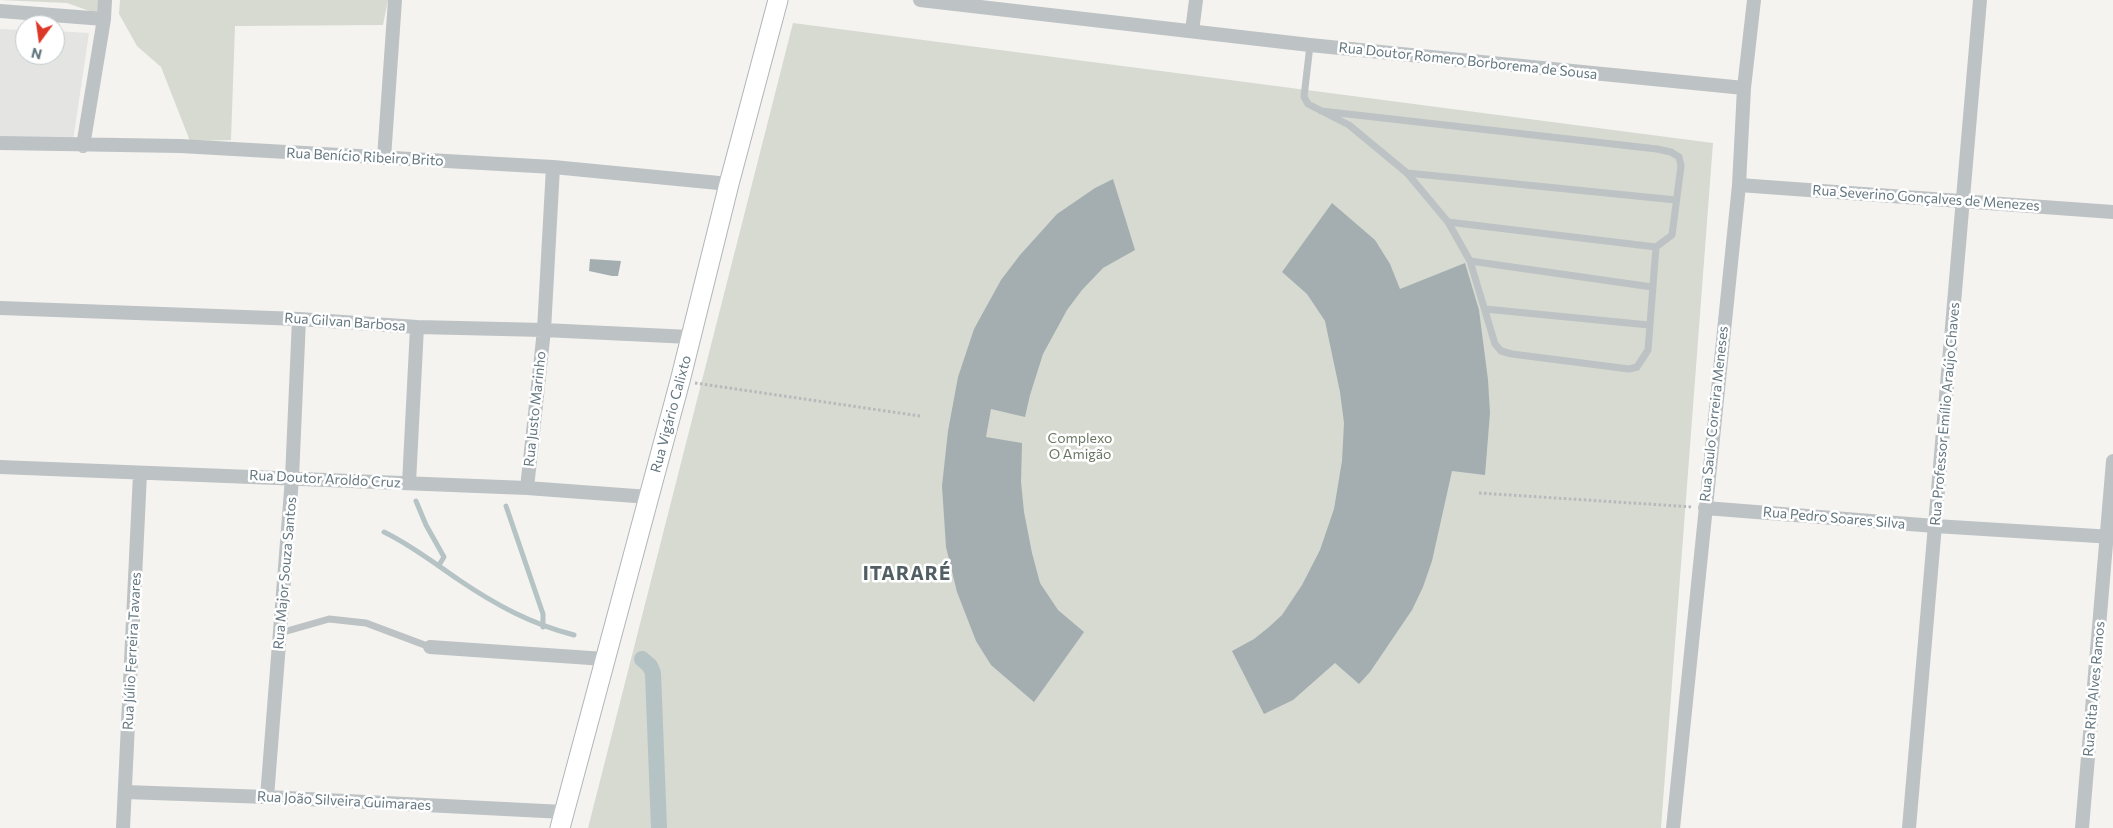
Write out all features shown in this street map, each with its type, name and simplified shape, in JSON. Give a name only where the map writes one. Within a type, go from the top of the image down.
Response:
[{"type":"main road","name":"Rua Vigário Calixto","points":[[562,820],[680,381],[729,184],[778,0]]},
{"type":"street","points":[[83,146],[104,19],[105,0]]},
{"type":"street","points":[[384,158],[395,0]]},
{"type":"street","name":"Rua Doutor Romero Borborema de Sousa","points":[[920,0],[1310,45],[1744,88]]},
{"type":"street","points":[[1192,31],[1196,0]]},
{"type":"street","name":"Rua Saulo Correira Meneses","points":[[1672,828],[1739,185],[1744,88],[1754,0]]},
{"type":"street","name":"Rua Professor Emílio Araújo Chaves","points":[[1909,828],[1980,0]]},
{"type":"street","points":[[0,11],[104,19]]},
{"type":"street","name":"Rua Benício Ribeiro Brito","points":[[0,143],[83,146],[180,146],[553,167],[729,184]]},
{"type":"street","name":"Rua Justo Marinho","points":[[527,488],[544,330],[553,167]]},
{"type":"street","name":"Rua Severino Gonçalves de Menezes","points":[[1739,185],[2113,212]]},
{"type":"street","name":"Rua Gilvan Barbosa","points":[[0,308],[299,319],[416,327],[544,330],[690,337]]},
{"type":"street","name":"Rua Major Souza Santos","points":[[267,797],[292,478],[299,319]]},
{"type":"street","points":[[409,483],[416,327]]},
{"type":"street","name":"Rua Rita Alves Ramos","points":[[2082,828],[2109,537],[2113,461]]},
{"type":"street","name":"Rua Doutor Aroldo Cruz","points":[[0,467],[527,488],[649,497]]},
{"type":"street","name":"Rua Júlio Ferreira Tavares","points":[[123,828],[140,474]]},
{"type":"street","name":"Rua Pedro Soares Silva","points":[[1704,508],[2109,537]]},
{"type":"street","points":[[430,647],[605,659]]},
{"type":"street","name":"Rua João Silveira Guimaraes","points":[[125,792],[267,797],[562,820]]},
{"type":"lane","points":[[1310,45],[1304,97],[1308,104],[1350,125],[1407,173],[1448,222],[1470,262],[1495,344],[1501,351],[1629,369],[1637,367],[1648,350],[1656,247]]},
{"type":"lane","points":[[1321,111],[1671,152],[1679,157],[1681,166],[1672,235],[1656,247],[1448,222]]},
{"type":"lane","points":[[1407,173],[1676,200]]},
{"type":"lane","points":[[1470,262],[1652,287]]},
{"type":"lane","points":[[1485,308],[1649,325]]},
{"type":"lane","points":[[280,633],[329,619],[366,623],[430,647]]},
{"type":"path","points":[[680,381],[920,416]]},
{"type":"path","points":[[1479,493],[1704,508]]},
{"type":"shaded area","points":[[0,29],[15,30],[15,65],[65,65],[65,32],[89,33],[73,141],[0,138]]},
{"type":"green space","points":[[0,0],[99,0],[98,14],[67,3]]},
{"type":"green space","points":[[120,0],[388,0],[383,25],[235,26],[231,140],[190,141],[161,67],[137,46],[119,14]]},
{"type":"green space","name":"Complexo O Amigão","points":[[793,23],[1713,143],[1661,828],[588,828]]},
{"type":"building","points":[[1113,179],[1135,250],[1103,268],[1082,290],[1067,310],[1043,354],[1025,417],[991,409],[986,437],[1022,443],[1021,482],[1024,512],[1040,583],[1058,610],[1084,632],[1034,702],[991,665],[976,641],[957,592],[946,547],[942,486],[948,431],[958,377],[974,329],[1001,280],[1020,255],[1057,214],[1095,188]]},
{"type":"building","points":[[1332,203],[1375,240],[1390,264],[1400,289],[1465,263],[1479,310],[1488,380],[1490,413],[1485,475],[1452,471],[1432,561],[1423,587],[1412,610],[1370,672],[1359,684],[1335,663],[1293,700],[1264,714],[1232,651],[1254,639],[1282,615],[1302,585],[1320,550],[1334,509],[1342,461],[1344,423],[1340,392],[1325,321],[1307,294],[1282,272]]},
{"type":"building","points":[[590,259],[621,261],[618,276],[589,271]]},
{"type":"waterway","points":[[416,501],[426,525],[444,557],[439,565]]},
{"type":"waterway","points":[[506,506],[543,614],[543,627]]},
{"type":"waterway","points":[[384,532],[413,548],[500,605],[528,619],[574,635]]},
{"type":"waterway","points":[[642,659],[650,666],[653,673],[659,828]]},
{"type":"district","name":"ITARARÉ","points":[[907,574]]}]
